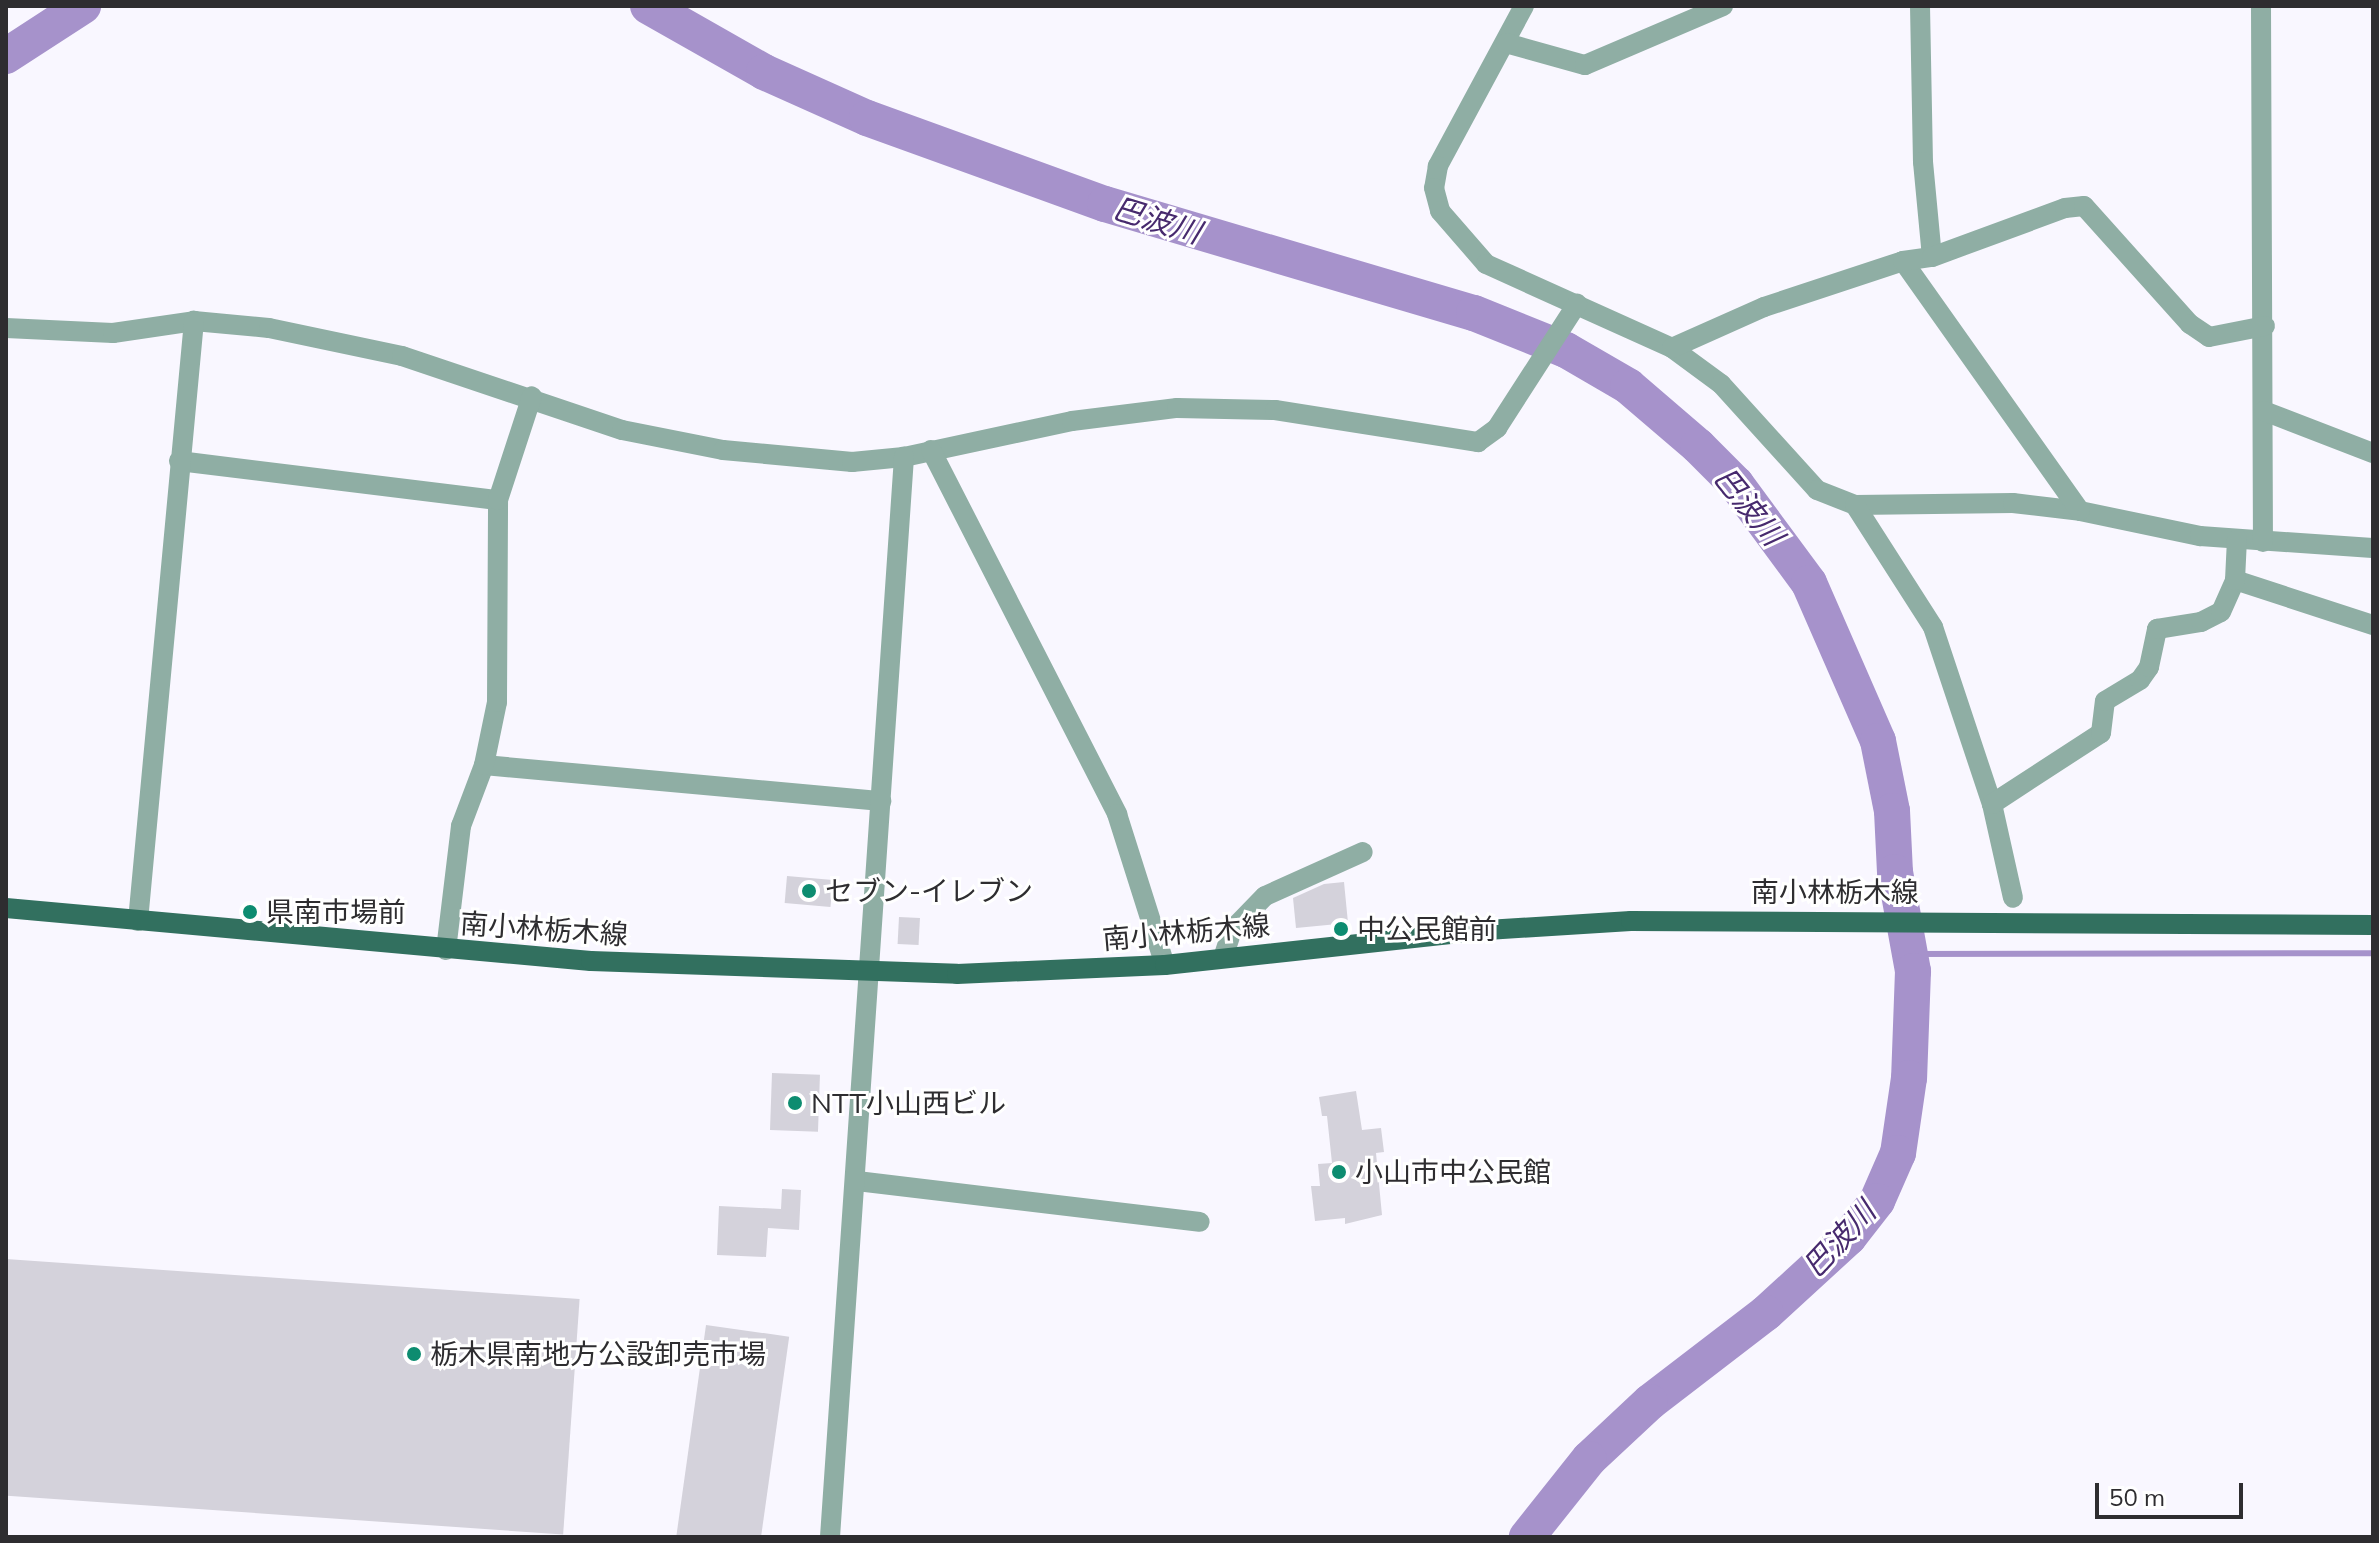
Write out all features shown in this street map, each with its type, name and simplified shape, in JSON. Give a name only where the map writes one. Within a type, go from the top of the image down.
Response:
[{"type":"main road","name":"南小林栃木線","points":[[6,908],[446,950],[709,968],[872,972],[1036,973],[1165,965],[1564,925],[1851,919],[2373,925]]},
{"type":"street","points":[[1524,6],[1438,166],[1437,200],[1440,211],[1486,264],[1574,308],[1672,348],[1721,384],[1817,490],[1855,505],[2013,503],[2080,511],[2237,539],[2373,548]]},
{"type":"street","points":[[1506,43],[1585,65],[1723,6]]},
{"type":"street","points":[[1920,6],[1923,162],[1932,257]]},
{"type":"street","points":[[2261,6],[2265,326],[2263,542]]},
{"type":"street","points":[[1672,348],[1764,307],[1903,261],[1932,257],[2065,208],[2084,206],[2190,324],[2209,337],[2265,326]]},
{"type":"street","points":[[1903,261],[2080,511]]},
{"type":"street","points":[[6,328],[113,333],[194,321],[338,340],[532,396],[622,430],[723,450],[852,462],[904,457],[1072,421],[1177,408],[1275,410],[1478,442],[1497,428],[1574,308]]},
{"type":"street","points":[[138,921],[194,321]]},
{"type":"street","points":[[446,950],[461,826],[484,765],[497,702],[498,500],[532,396]]},
{"type":"street","points":[[2264,411],[2373,453]]},
{"type":"street","points":[[931,450],[1117,814],[1165,965]]},
{"type":"street","points":[[830,1537],[872,972],[904,457]]},
{"type":"street","points":[[179,461],[498,500]]},
{"type":"street","points":[[1855,505],[1933,627],[1992,804],[2013,898]]},
{"type":"street","points":[[1992,804],[2101,733],[2105,701],[2140,680],[2149,667],[2157,629],[2201,622],[2221,612],[2235,580],[2237,539]]},
{"type":"street","points":[[2235,580],[2373,625]]},
{"type":"street","points":[[484,765],[881,801]]},
{"type":"street","points":[[1223,958],[1232,930],[1265,896],[1363,852]]},
{"type":"street","points":[[857,1181],[1200,1222]]},
{"type":"building","name":"セブン-イレブン","points":[[787,876],[833,880],[830,907],[785,903]]},
{"type":"building","points":[[1344,882],[1348,923],[1296,928],[1293,898],[1324,884]]},
{"type":"building","points":[[899,917],[920,918],[919,945],[898,944]]},
{"type":"building","name":"NTT小山西ビル","points":[[772,1073],[820,1075],[818,1132],[770,1130]]},
{"type":"building","name":"小山市中公民館","points":[[1356,1091],[1362,1130],[1381,1128],[1384,1152],[1376,1153],[1382,1215],[1345,1224],[1345,1218],[1315,1221],[1311,1186],[1320,1186],[1318,1164],[1332,1163],[1327,1116],[1322,1116],[1319,1097]]},
{"type":"building","points":[[782,1189],[801,1190],[799,1230],[768,1228],[766,1257],[717,1255],[719,1206],[781,1209]]},
{"type":"building","points":[[6,1259],[580,1299],[563,1535],[6,1496]]},
{"type":"building","points":[[706,1325],[789,1337],[761,1537],[676,1535]]},
{"type":"waterway","name":"巴波川","points":[[6,56],[83,6]]},
{"type":"waterway","name":"巴波川","points":[[648,6],[764,72],[867,118],[1105,204],[1474,313],[1566,350],[1628,386],[1698,446],[1736,484],[1809,583],[1878,741],[1892,811],[1895,872],[1913,971],[1909,1078],[1898,1153],[1877,1201],[1849,1237],[1766,1313],[1650,1402],[1589,1459],[1527,1537]]},
{"type":"waterway","points":[[1912,954],[2373,953]]},
{"type":"place","name":"セブン-イレブン","points":[[809,891]]},
{"type":"place","name":"県南市場前","points":[[250,912]]},
{"type":"place","name":"中公民館前","points":[[1341,929]]},
{"type":"place","name":"NTT小山西ビル","points":[[795,1103]]},
{"type":"place","name":"小山市中公民館","points":[[1339,1172]]},
{"type":"place","name":"栃木県南地方公設卸売市場","points":[[414,1354]]}]
